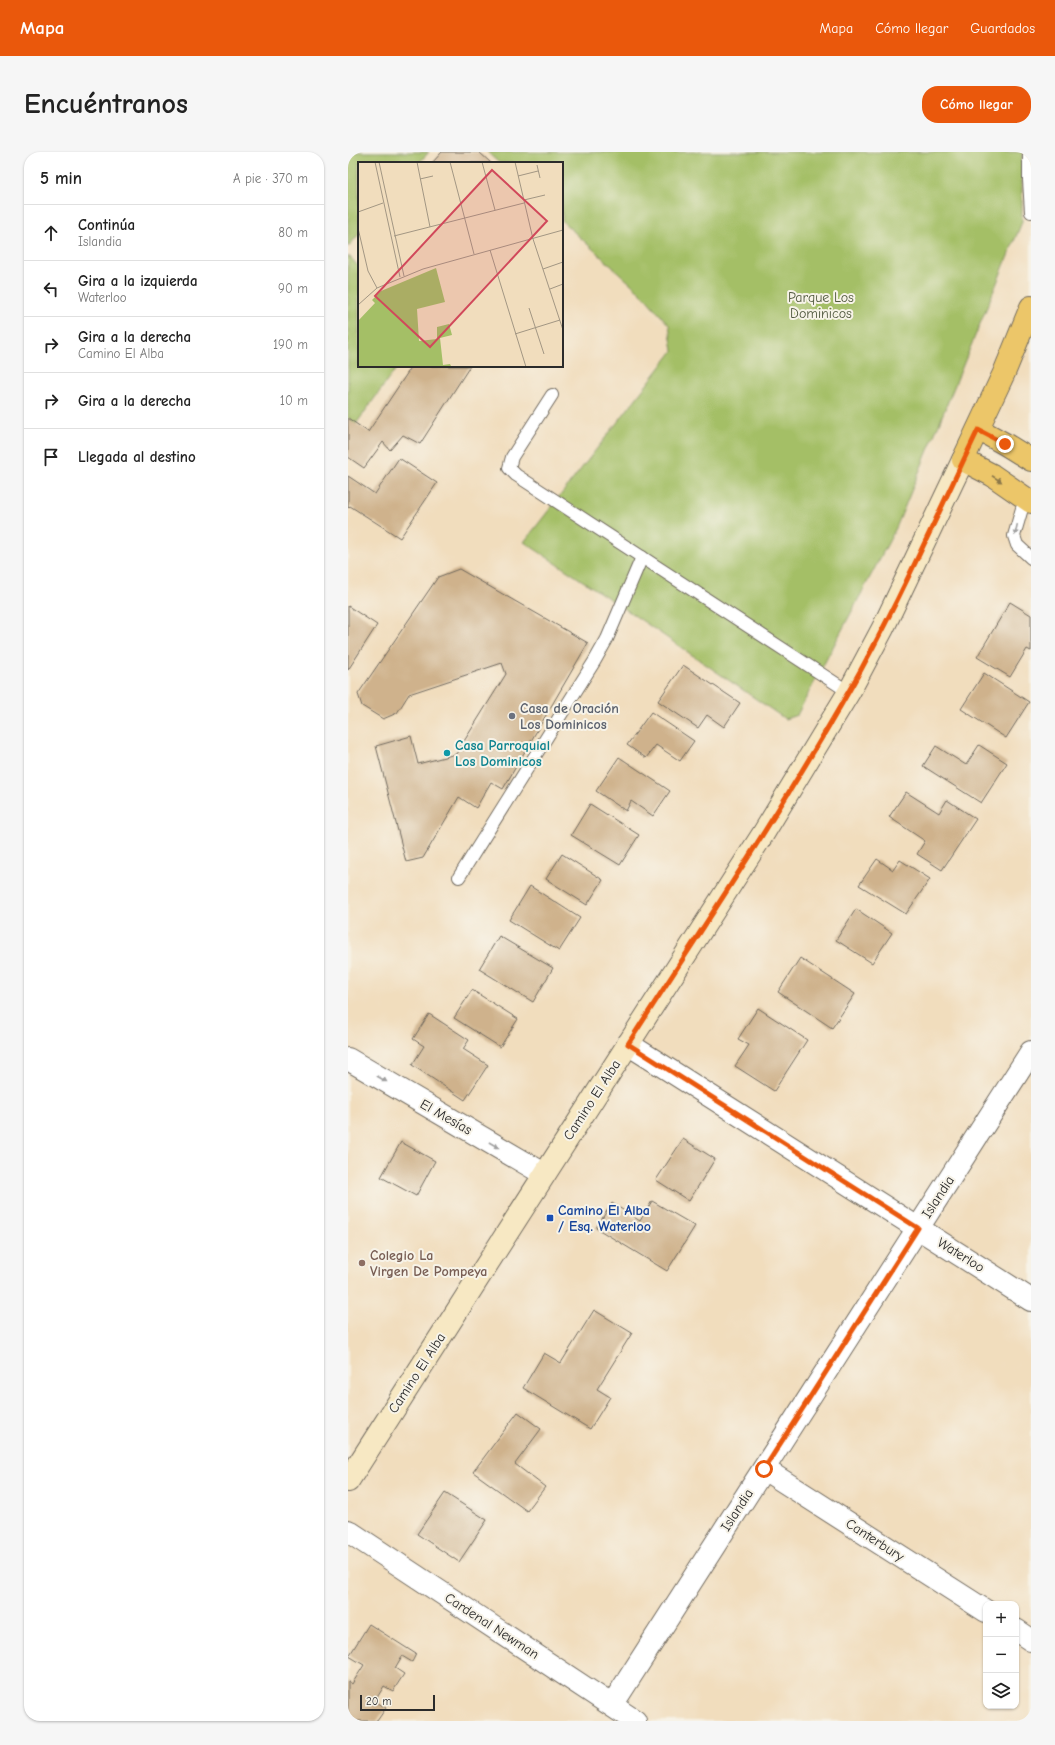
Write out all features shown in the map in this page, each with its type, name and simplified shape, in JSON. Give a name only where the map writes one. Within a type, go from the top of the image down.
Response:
[{"type":"main road","name":"Camino El Alba","points":[[348,1480],[763,834],[849,692],[884,628],[964,460],[1004,373],[1031,307]]},
{"type":"main road","points":[[978,430],[1031,460]]},
{"type":"main road","points":[[964,460],[992,475],[1028,500]]},
{"type":"street","name":"Waterloo","points":[[628,1044],[1031,1300]]},
{"type":"street","name":"Islandia","points":[[612,1705],[1031,1052]]},
{"type":"street","name":"El Mesías","points":[[348,1059],[544,1174]]},
{"type":"street","name":"Canterbury","points":[[764,1469],[983,1609]]},
{"type":"street","name":"Cardenal Newman","points":[[348,1531],[612,1705],[632,1720]]},
{"type":"street","points":[[1019,1632],[1031,1640]]},
{"type":"lane","points":[[1029,152],[1031,212]]},
{"type":"lane","points":[[552,395],[512,457],[510,468],[516,475],[849,692]]},
{"type":"lane","points":[[1028,500],[1014,536],[1017,545],[1031,558]]},
{"type":"lane","points":[[459,876],[594,662],[607,638],[642,557]]},
{"type":"green space","points":[[348,152],[429,152],[420,162],[358,162],[358,235],[348,247]]},
{"type":"green space","name":"Parque Los Dominicos","points":[[487,152],[1022,152],[1022,222],[896,528],[797,715],[785,719],[631,613],[524,542],[673,351],[669,325],[641,293],[563,222],[563,162],[498,162]]},
{"type":"green space","points":[[348,255],[358,266],[358,367],[397,367],[356,424],[348,418]]},
{"type":"building","points":[[442,152],[479,152],[490,162],[433,162]]},
{"type":"building","points":[[411,367],[469,367],[420,444],[403,435],[390,450],[383,442],[364,468],[348,457],[348,418],[368,432]]},
{"type":"building","points":[[399,458],[437,483],[400,538],[350,506],[348,508],[348,476],[375,494]]},
{"type":"building","name":"Casa de Oración Los Dominicos","points":[[459,569],[588,643],[503,789],[491,782],[476,808],[459,797],[423,858],[406,862],[376,746],[411,736],[418,764],[456,754],[506,674],[502,663],[409,694],[397,713],[383,719],[362,706],[358,694],[438,577]]},
{"type":"building","points":[[1010,602],[1031,615],[1031,651],[1027,649],[1010,677],[977,657]]},
{"type":"building","points":[[348,606],[377,625],[348,670]]},
{"type":"building","points":[[683,665],[740,703],[724,727],[707,715],[698,728],[658,701]]},
{"type":"building","points":[[984,673],[1029,702],[1006,738],[961,709]]},
{"type":"building","points":[[651,712],[694,741],[680,761],[656,745],[646,758],[627,745]]},
{"type":"building","points":[[979,745],[1007,763],[981,803],[923,766],[936,746],[966,765]]},
{"type":"building","points":[[619,757],[670,791],[653,816],[631,801],[626,811],[596,791]]},
{"type":"building","points":[[906,792],[939,813],[947,800],[976,819],[942,870],[917,854],[925,841],[889,817]]},
{"type":"building","points":[[590,804],[639,835],[620,865],[571,835]]},
{"type":"building","points":[[562,854],[603,880],[587,905],[546,879]]},
{"type":"building","points":[[877,859],[893,870],[900,860],[930,879],[906,914],[859,885]]},
{"type":"building","points":[[530,886],[580,918],[559,951],[509,920]]},
{"type":"building","points":[[856,909],[892,933],[872,963],[836,940]]},
{"type":"building","points":[[499,936],[553,968],[533,1002],[479,969]]},
{"type":"building","points":[[800,958],[855,994],[832,1028],[778,992]]},
{"type":"building","points":[[472,990],[518,1019],[500,1047],[454,1018]]},
{"type":"building","points":[[758,1008],[807,1040],[774,1091],[735,1066],[749,1045],[738,1039]]},
{"type":"building","points":[[429,1014],[469,1040],[463,1049],[488,1065],[465,1100],[412,1065],[424,1046],[413,1039]]},
{"type":"building","points":[[683,1139],[715,1159],[689,1201],[656,1180]]},
{"type":"building","points":[[401,1142],[435,1161],[416,1196],[381,1177]]},
{"type":"building","points":[[652,1201],[695,1226],[667,1271],[596,1228],[612,1203],[640,1221]]},
{"type":"building","points":[[594,1310],[632,1333],[597,1389],[610,1397],[590,1429],[523,1388],[544,1353],[561,1363]]},
{"type":"building","points":[[518,1412],[541,1429],[515,1464],[545,1487],[527,1511],[473,1472]]},
{"type":"building","points":[[445,1493],[487,1520],[459,1562],[417,1534]]},
{"type":"building","points":[[369,1624],[416,1654],[412,1662],[402,1656],[395,1668],[404,1674],[393,1691],[384,1686],[375,1701],[386,1708],[377,1721],[351,1721],[348,1719],[348,1681],[352,1684],[364,1665],[349,1656]]},
{"type":"place","name":"Casa de Oración Los Dominicos","points":[[512,716]]},
{"type":"place","name":"Casa Parroquial Los Dominicos","points":[[447,753]]},
{"type":"place","name":"Camino El Alba / Esq. Waterloo","points":[[550,1218]]},
{"type":"place","name":"Colegio La Virgen De Pompeya","points":[[362,1263]]},
{"type":"route","points":[[764,1469],[918,1228],[628,1044],[763,834],[849,692],[884,628],[978,430],[1005,444]]}]
